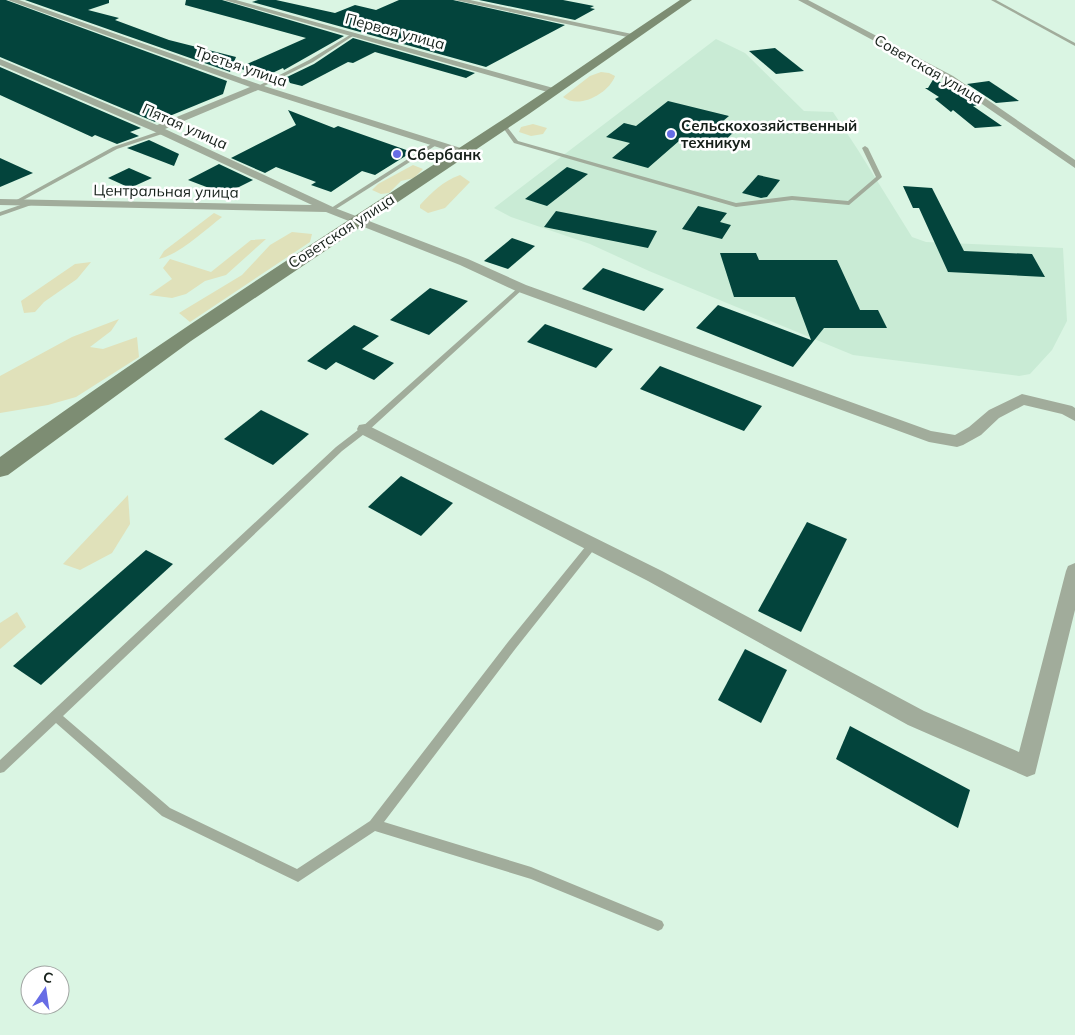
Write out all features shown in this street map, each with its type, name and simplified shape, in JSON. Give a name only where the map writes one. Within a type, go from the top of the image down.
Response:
[{"type":"main road","name":"Советская улица","points":[[0,469],[65,420],[190,332],[357,220],[463,152],[687,0]]},
{"type":"street","name":"Третья улица","points":[[12,0],[258,87],[463,152]]},
{"type":"street","name":"Первая улица","points":[[228,0],[554,91]]},
{"type":"street","points":[[459,0],[632,36]]},
{"type":"street","name":"Советская улица","points":[[802,0],[950,78],[1075,164]]},
{"type":"street","name":"Пятая улица","points":[[0,62],[160,130],[331,210],[464,262],[521,288],[929,436],[957,441],[975,430],[994,414],[1022,399],[1067,410],[1075,416]]},
{"type":"street","points":[[160,130],[258,87]]},
{"type":"street","name":"Центральная улица","points":[[0,202],[331,210]]},
{"type":"street","points":[[366,429],[593,544],[916,718],[1027,766],[1075,571]]},
{"type":"lane","points":[[993,0],[1075,44]]},
{"type":"lane","points":[[258,87],[311,61],[354,34]]},
{"type":"lane","points":[[503,125],[516,142],[736,205],[792,198],[849,203],[879,176],[865,148]]},
{"type":"lane","points":[[16,202],[115,148],[160,130]]},
{"type":"lane","points":[[331,210],[436,143]]},
{"type":"lane","points":[[0,214],[32,203]]},
{"type":"lane","points":[[0,768],[326,462],[366,429],[521,288]]},
{"type":"lane","points":[[56,716],[166,812],[298,876],[374,825],[512,645],[593,544]]},
{"type":"lane","points":[[374,825],[532,874],[658,925]]},
{"type":"shaded area","points":[[716,39],[745,53],[804,111],[833,112],[912,237],[926,242],[1063,248],[1067,321],[1052,350],[1030,374],[1019,376],[853,355],[649,271],[590,244],[511,217],[494,208]]},
{"type":"shaded area","points":[[601,72],[615,76],[607,88],[600,94],[585,101],[577,102],[563,97],[590,76]]},
{"type":"shaded area","points":[[533,124],[547,128],[543,134],[531,136],[519,132],[521,127]]},
{"type":"shaded area","points":[[413,165],[423,169],[414,178],[401,181],[389,193],[381,194],[372,190],[378,184]]},
{"type":"shaded area","points":[[460,175],[470,182],[445,208],[428,213],[420,208],[420,205],[438,187]]},
{"type":"shaded area","points":[[214,213],[222,217],[184,247],[159,259],[164,251]]},
{"type":"shaded area","points":[[292,232],[312,234],[310,242],[190,322],[179,313],[242,275],[270,245]]},
{"type":"shaded area","points":[[266,239],[226,275],[205,281],[186,294],[172,298],[149,295],[172,279],[163,268],[170,259],[211,272],[251,240]]},
{"type":"shaded area","points":[[91,262],[77,279],[44,302],[35,312],[24,313],[21,301],[75,264]]},
{"type":"shaded area","points":[[119,319],[111,331],[90,347],[103,349],[137,337],[139,357],[76,397],[48,405],[0,413],[0,376],[72,337]]},
{"type":"shaded area","points":[[128,495],[130,524],[112,553],[80,570],[63,564]]},
{"type":"shaded area","points":[[17,612],[26,627],[0,649],[0,623]]},
{"type":"building","points":[[0,0],[6,0],[227,81],[223,94],[155,122],[0,57]]},
{"type":"building","points":[[25,0],[109,0],[109,3],[88,10],[119,18],[115,20],[169,40],[236,57],[230,72]]},
{"type":"building","points":[[186,0],[222,0],[344,36],[284,70],[283,68],[266,76],[238,68],[306,38],[185,5]]},
{"type":"building","points":[[276,0],[335,13],[355,5],[376,10],[399,0],[453,0],[565,25],[486,67],[252,2]]},
{"type":"building","points":[[479,0],[563,0],[594,6],[590,8],[595,9],[575,20]]},
{"type":"building","points":[[353,38],[475,73],[466,78],[375,52],[353,63],[348,62],[302,86],[290,83],[287,77],[314,64]]},
{"type":"building","points":[[775,48],[804,71],[776,74],[749,51]]},
{"type":"building","points":[[0,67],[141,128],[130,132],[139,136],[117,144],[95,135],[92,137],[0,95]]},
{"type":"building","points":[[934,78],[946,86],[951,85],[980,105],[973,106],[1002,126],[975,128],[953,110],[951,112],[935,99],[939,97],[925,88],[928,88]]},
{"type":"building","points":[[989,81],[1019,101],[996,103],[967,84]]},
{"type":"building","name":"Сельскохозяйственный техникум","points":[[668,101],[729,116],[717,126],[735,131],[721,144],[715,143],[708,149],[679,141],[648,168],[612,158],[630,143],[606,137],[624,123],[636,126]]},
{"type":"building","points":[[288,110],[334,128],[338,126],[412,152],[375,175],[362,171],[331,192],[311,185],[316,182],[276,167],[265,173],[231,158],[296,125]]},
{"type":"building","points":[[149,140],[179,154],[174,166],[127,148]]},
{"type":"building","points":[[0,158],[33,173],[0,187]]},
{"type":"building","points":[[219,164],[253,180],[225,194],[188,180]]},
{"type":"building","points":[[567,167],[588,174],[547,206],[525,199]]},
{"type":"building","points":[[129,168],[152,178],[130,188],[108,178]]},
{"type":"building","points":[[758,175],[780,180],[767,197],[761,198],[742,193]]},
{"type":"building","points":[[903,186],[932,188],[964,251],[1032,254],[1045,277],[948,272],[919,208],[913,208]]},
{"type":"building","points":[[698,206],[727,213],[720,222],[731,225],[722,239],[682,229]]},
{"type":"building","points":[[556,211],[657,231],[648,248],[544,227]]},
{"type":"building","points":[[512,238],[535,246],[508,269],[484,261]]},
{"type":"building","points":[[720,253],[756,253],[759,260],[837,260],[860,310],[878,310],[887,328],[824,328],[793,367],[696,328],[718,305],[811,340],[795,297],[734,297]]},
{"type":"building","points":[[603,268],[664,289],[644,311],[582,289]]},
{"type":"building","points":[[430,288],[468,301],[429,335],[390,320]]},
{"type":"building","points":[[545,324],[613,349],[596,368],[527,342]]},
{"type":"building","points":[[354,325],[379,336],[362,349],[394,363],[374,380],[336,362],[326,370],[307,361]]},
{"type":"building","points":[[660,366],[762,406],[744,431],[640,389]]},
{"type":"building","points":[[261,410],[309,434],[273,465],[224,439]]},
{"type":"building","points":[[401,476],[453,503],[421,536],[368,507]]},
{"type":"building","points":[[807,522],[847,539],[801,632],[758,611]]},
{"type":"building","points":[[146,550],[173,564],[41,685],[13,666]]},
{"type":"building","points":[[745,649],[787,670],[761,723],[718,700]]},
{"type":"building","points":[[850,726],[970,790],[958,828],[836,759]]},
{"type":"place","name":"Сельскохозяйственный техникум","points":[[671,134]]},
{"type":"place","name":"Сбербанк","points":[[397,154]]}]
